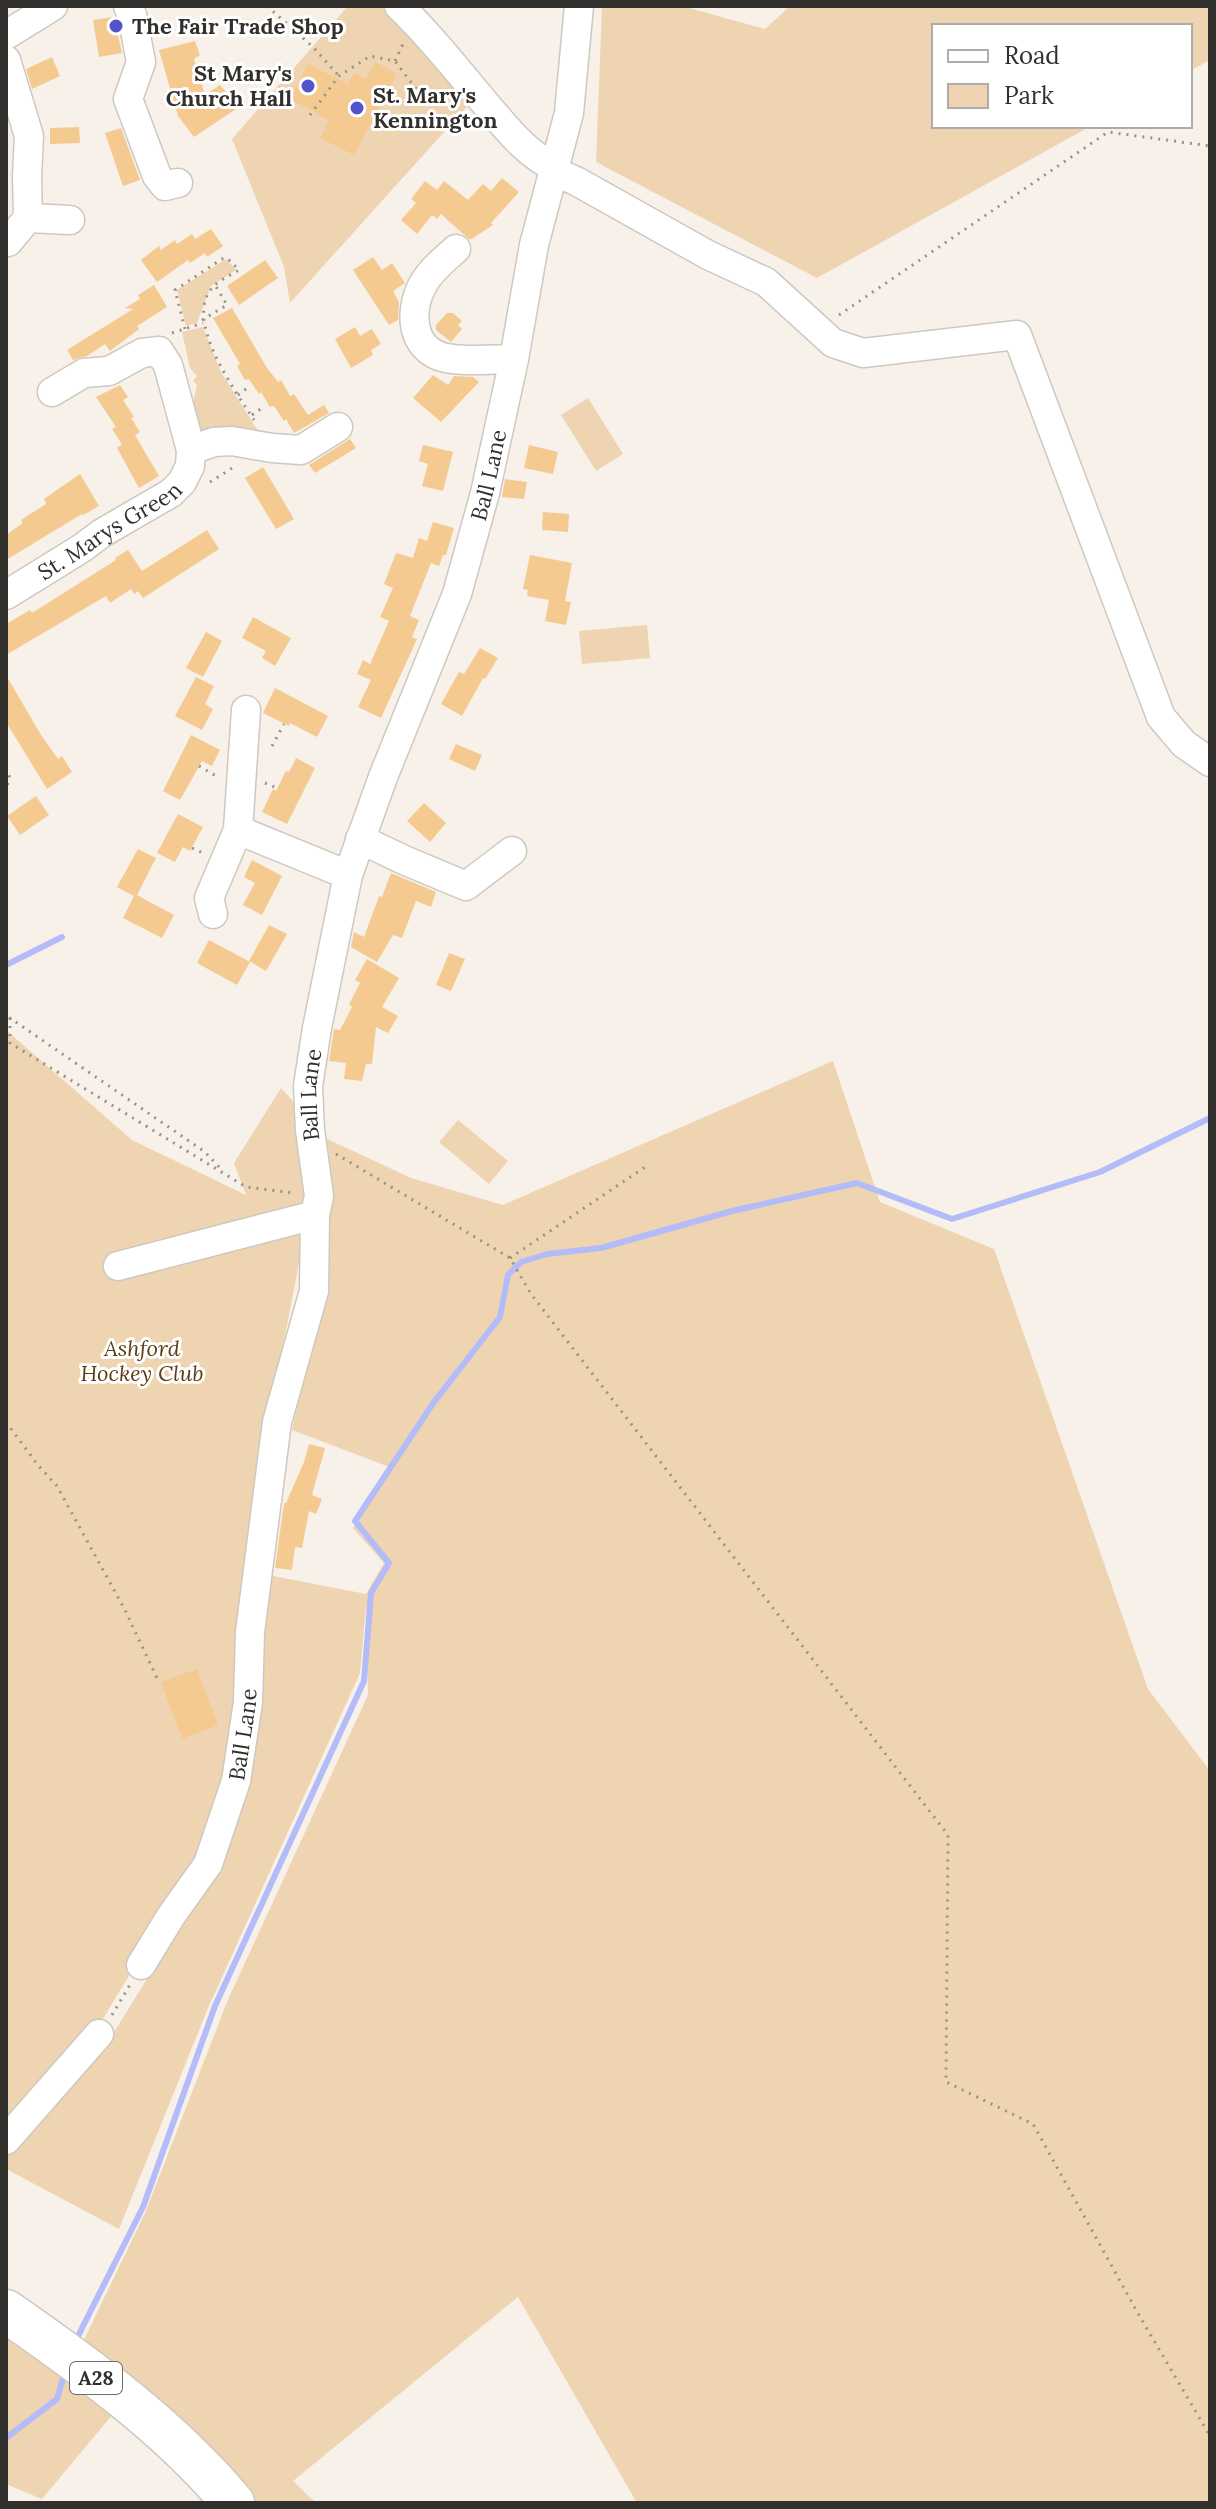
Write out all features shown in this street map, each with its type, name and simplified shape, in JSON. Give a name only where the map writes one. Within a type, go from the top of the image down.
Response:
[{"type":"highway","name":"A28","points":[[19,2320],[161,2428],[233,2503]]},
{"type":"street","points":[[6,35],[53,6]]},
{"type":"street","points":[[128,6],[141,62],[128,99],[157,176],[165,186],[178,183]]},
{"type":"street","points":[[399,6],[508,130],[546,163],[708,255],[766,282],[833,343],[863,353],[1017,335],[1161,717],[1184,744],[1210,762]]},
{"type":"street","name":"Ball Lane","points":[[141,1965],[208,1864],[236,1781],[248,1702],[250,1632],[277,1422],[314,1291],[317,1206],[308,1086],[317,1028],[348,875],[457,594],[485,493],[514,359],[534,245],[569,113],[579,6]]},
{"type":"street","points":[[6,60],[29,136],[28,218],[8,242]]},
{"type":"street","points":[[28,218],[70,220]]},
{"type":"street","points":[[444,249],[418,297],[414,324],[419,340],[430,352],[446,358],[514,359]]},
{"type":"street","name":"St. Marys Green","points":[[6,595],[171,493],[180,485],[190,466],[191,450],[168,365],[161,352],[142,353],[112,370],[84,373],[52,392]]},
{"type":"street","name":"St. Marys Green","points":[[191,450],[225,441],[301,450],[338,427]]},
{"type":"street","points":[[208,896],[238,830],[232,779],[246,710]]},
{"type":"street","points":[[238,830],[348,875]]},
{"type":"street","points":[[360,839],[466,886],[512,851]]},
{"type":"street","points":[[118,1266],[317,1206]]},
{"type":"street","points":[[6,2140],[99,2034]]},
{"type":"path","points":[[267,6],[313,47],[339,76]]},
{"type":"path","points":[[310,115],[339,76],[370,56],[395,61],[422,97]]},
{"type":"path","points":[[834,318],[1108,132],[1210,146]]},
{"type":"path","points":[[180,485],[200,488],[251,455],[257,446],[260,430],[223,371],[202,320],[210,291],[239,270],[226,258],[175,290],[185,329]]},
{"type":"path","points":[[202,320],[227,305],[215,285]]},
{"type":"path","points":[[223,371],[229,367]]},
{"type":"path","points":[[228,379],[234,375]]},
{"type":"path","points":[[238,395],[246,389]]},
{"type":"path","points":[[251,416],[262,408]]},
{"type":"path","points":[[272,746],[284,724]]},
{"type":"path","points":[[199,766],[218,777],[232,779]]},
{"type":"path","points":[[6,768],[10,776],[6,789]]},
{"type":"path","points":[[6,1010],[10,1018],[10,1043],[246,1187],[317,1206]]},
{"type":"path","points":[[10,1018],[205,1152],[226,1175]]},
{"type":"path","points":[[312,1140],[511,1260],[541,1307],[948,1835],[946,2082],[1033,2124],[1210,2436]]},
{"type":"path","points":[[511,1260],[648,1165]]},
{"type":"path","points":[[6,1422],[57,1486],[125,1610],[158,1680]]},
{"type":"path","points":[[99,2034],[141,1965]]},
{"type":"green space","points":[[348,6],[387,6],[472,101],[290,303],[284,267],[232,139]]},
{"type":"green space","points":[[602,6],[682,6],[765,29],[790,6],[1210,6],[1210,60],[1192,70],[1192,24],[932,24],[932,128],[1087,128],[817,278],[596,162]]},
{"type":"green space","points":[[226,259],[236,270],[211,286],[197,323],[186,326],[177,290]]},
{"type":"green space","points":[[203,327],[221,372],[258,435],[202,442],[191,410],[197,385],[193,381],[197,376],[190,368],[182,332]]},
{"type":"green space","points":[[588,398],[623,454],[596,471],[561,415]]},
{"type":"green space","points":[[647,625],[650,658],[582,664],[579,631]]},
{"type":"green space","name":"Ashford Hockey Club","points":[[6,1030],[132,1140],[246,1195],[234,1163],[281,1088],[299,1108],[306,1227],[257,1480],[228,1763],[202,1855],[101,2022],[6,2129]]},
{"type":"green space","points":[[833,1061],[880,1202],[994,1249],[1148,1689],[1210,1771],[1210,2503],[637,2503],[518,2297],[293,2481],[316,2503],[254,2503],[225,2468],[81,2346],[145,2213],[227,2002],[368,1695],[366,1607],[360,1673],[208,2008],[119,2229],[6,2169],[6,2156],[111,2037],[213,1872],[263,1574],[366,1594],[384,1563],[353,1528],[392,1468],[292,1430],[329,1255],[323,1137],[411,1178],[503,1205]]},
{"type":"green space","points":[[458,1120],[508,1161],[489,1184],[439,1142]]},
{"type":"green space","points":[[6,2327],[113,2414],[42,2499],[6,2484]]},
{"type":"building","points":[[114,17],[122,53],[99,57],[93,20]]},
{"type":"building","points":[[195,41],[200,55],[194,59],[205,95],[220,85],[239,107],[194,137],[178,116],[159,50]]},
{"type":"building","points":[[52,57],[60,76],[32,89],[26,69]]},
{"type":"building","name":"St. Mary's Kennington","points":[[375,62],[397,74],[354,155],[320,138],[329,120],[290,99],[308,64],[348,84],[354,73],[366,79]]},
{"type":"building","points":[[79,127],[80,143],[50,144],[50,128]]},
{"type":"building","points":[[121,128],[140,180],[123,186],[105,133]]},
{"type":"building","points":[[502,178],[519,192],[491,223],[493,225],[470,240],[441,214],[437,219],[432,215],[417,234],[401,220],[416,203],[411,199],[425,181],[437,190],[444,181],[468,200],[483,184],[491,191]]},
{"type":"building","points":[[211,229],[223,246],[207,257],[205,253],[190,263],[188,260],[157,282],[141,260],[159,246],[161,250],[175,240],[177,244],[192,234],[195,239]]},
{"type":"building","points":[[373,257],[382,270],[392,263],[405,283],[393,291],[399,302],[398,320],[389,325],[353,270]]},
{"type":"building","points":[[265,260],[278,278],[239,305],[227,286]]},
{"type":"building","points":[[154,285],[167,307],[137,326],[139,329],[110,351],[105,344],[87,356],[73,360],[67,350],[133,309],[125,308]]},
{"type":"building","points":[[232,308],[267,368],[278,382],[281,380],[290,396],[294,394],[308,415],[324,405],[329,413],[294,433],[274,406],[270,407],[249,379],[245,380],[237,366],[240,364],[213,318]]},
{"type":"building","points":[[447,313],[453,313],[462,321],[458,325],[462,329],[451,342],[436,330],[436,325]]},
{"type":"building","points":[[355,327],[360,336],[372,329],[381,344],[371,350],[373,355],[351,368],[335,339]]},
{"type":"building","points":[[433,375],[448,385],[454,376],[473,377],[479,382],[441,422],[413,398]]},
{"type":"building","points":[[120,385],[128,397],[123,400],[140,432],[135,435],[159,476],[139,488],[117,448],[122,444],[112,429],[116,427],[96,397]]},
{"type":"building","points":[[350,439],[356,448],[315,473],[309,465]]},
{"type":"building","points":[[423,445],[453,452],[443,491],[422,486],[428,464],[419,461]]},
{"type":"building","points":[[529,445],[558,452],[553,474],[524,468]]},
{"type":"building","points":[[263,467],[294,519],[276,529],[245,478]]},
{"type":"building","points":[[80,474],[99,506],[6,560],[6,535],[23,523],[21,520],[46,504],[44,499]]},
{"type":"building","points":[[505,479],[527,482],[524,499],[502,497]]},
{"type":"building","points":[[543,512],[569,514],[568,532],[542,530]]},
{"type":"building","points":[[433,522],[454,528],[446,555],[443,555],[439,566],[431,563],[410,616],[419,620],[412,637],[417,639],[381,718],[358,707],[371,680],[357,674],[363,660],[370,664],[389,621],[380,617],[393,588],[384,584],[396,553],[413,558],[419,538],[427,541]]},
{"type":"building","points":[[207,530],[219,549],[143,598],[138,591],[134,594],[131,589],[110,603],[106,596],[6,655],[6,624],[30,610],[32,613],[128,550],[142,571]]},
{"type":"building","points":[[530,555],[572,563],[565,601],[571,602],[566,625],[545,621],[549,600],[527,596],[528,590],[523,589]]},
{"type":"building","points":[[253,617],[291,638],[275,666],[262,658],[266,651],[242,638]]},
{"type":"building","points":[[206,632],[222,641],[203,677],[186,668]]},
{"type":"building","points":[[480,648],[498,658],[462,716],[441,704],[459,672],[464,674]]},
{"type":"building","points":[[6,675],[41,735],[58,759],[62,756],[72,772],[47,789],[6,722]]},
{"type":"building","points":[[196,677],[214,686],[205,704],[213,709],[202,730],[175,716]]},
{"type":"building","points":[[275,688],[328,716],[317,737],[263,713]]},
{"type":"building","points":[[191,735],[220,750],[212,766],[202,761],[180,800],[163,791]]},
{"type":"building","points":[[456,744],[482,755],[475,771],[449,759]]},
{"type":"building","points":[[296,758],[315,768],[287,824],[262,812],[273,789],[276,791]]},
{"type":"building","points":[[36,796],[49,815],[20,835],[7,816]]},
{"type":"building","points":[[424,803],[446,823],[430,842],[407,821]]},
{"type":"building","points":[[178,814],[203,827],[190,851],[183,847],[175,862],[157,853]]},
{"type":"building","points":[[138,849],[156,858],[137,895],[174,915],[162,938],[123,918],[134,896],[117,887]]},
{"type":"building","points":[[252,860],[282,876],[262,915],[243,905],[255,883],[244,877]]},
{"type":"building","points":[[391,873],[436,892],[431,907],[416,901],[402,938],[393,935],[377,962],[351,947],[354,932],[364,937]]},
{"type":"building","points":[[269,925],[287,934],[266,971],[249,961]]},
{"type":"building","points":[[209,940],[250,962],[237,985],[197,963]]},
{"type":"building","points":[[449,953],[465,959],[451,991],[436,985]]},
{"type":"building","points":[[367,959],[399,978],[382,1007],[398,1016],[388,1033],[376,1027],[372,1064],[366,1064],[362,1081],[344,1079],[346,1063],[329,1061],[334,1029],[340,1030],[352,1007],[349,1004],[360,983],[355,980]]},
{"type":"building","points":[[309,1444],[325,1448],[312,1495],[322,1499],[316,1514],[309,1511],[302,1548],[295,1547],[292,1570],[275,1568],[284,1503],[304,1462]]},
{"type":"building","points":[[197,1669],[218,1725],[182,1739],[161,1682]]},
{"type":"waterway","points":[[6,965],[62,937]]},
{"type":"waterway","points":[[75,2342],[143,2207],[215,2006],[364,1681],[371,1593],[389,1563],[355,1521],[434,1402],[500,1317],[508,1275],[521,1262],[547,1254],[601,1248],[732,1211],[857,1183],[952,1219],[1100,1172],[1210,1118]]},
{"type":"waterway","points":[[6,2438],[57,2399],[65,2372]]},
{"type":"place","name":"The Fair Trade Shop","points":[[116,26]]},
{"type":"place","name":"St Mary's Church Hall","points":[[308,86]]},
{"type":"place","name":"St. Mary's Kennington","points":[[357,108]]}]
